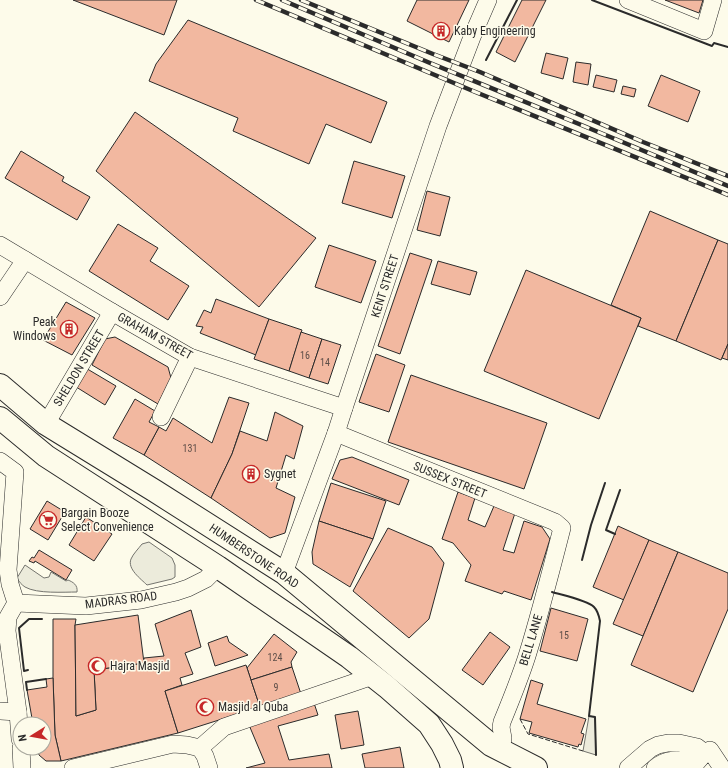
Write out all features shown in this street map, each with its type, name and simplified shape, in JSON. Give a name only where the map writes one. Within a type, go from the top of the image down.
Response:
[{"type":"main road","name":"HUMBERSTONE ROAD","points":[[0,385],[46,424],[155,491],[284,574],[491,745],[536,768]]},
{"type":"main road","points":[[0,418],[46,456],[218,567],[349,657]]},
{"type":"main road","points":[[155,491],[217,544],[223,556],[218,567]]},
{"type":"main road","points":[[284,574],[280,586],[286,600],[349,657],[387,687],[429,724],[442,744],[450,760],[452,768]]},
{"type":"street","name":"KENT STREET","points":[[284,574],[336,433],[438,126],[488,0]]},
{"type":"street","points":[[628,0],[704,31],[713,0]]},
{"type":"street","name":"GRAHAM STREET","points":[[0,245],[190,357],[344,408]]},
{"type":"street","points":[[0,297],[25,260]]},
{"type":"street","name":"SHELDON STREET","points":[[46,424],[112,312]]},
{"type":"street","points":[[161,418],[190,357]]},
{"type":"street","name":"SUSSEX STREET","points":[[336,433],[554,522],[562,528]]},
{"type":"street","points":[[0,461],[15,472],[8,570],[10,584],[16,603],[8,617],[7,631],[18,716]]},
{"type":"street","name":"BELL LANE","points":[[501,750],[502,722],[527,656],[544,599],[562,528]]},
{"type":"street","name":"MADRAS ROAD","points":[[16,603],[86,606],[141,600],[188,588],[206,580],[218,567]]},
{"type":"street","points":[[200,748],[224,727],[373,676]]},
{"type":"street","points":[[0,711],[18,712]]},
{"type":"street","points":[[628,768],[650,749],[658,745],[668,743],[680,743],[698,747],[705,753]]},
{"type":"street","points":[[73,768],[173,744],[200,748],[205,756],[209,768]]},
{"type":"street","points":[[655,768],[660,764],[671,760],[697,762],[710,750],[722,768]]},
{"type":"street","points":[[21,756],[22,768]]},
{"type":"shaded area","points":[[149,542],[172,558],[175,565],[175,577],[147,585],[135,574],[130,563],[131,559],[142,544]]},
{"type":"shaded area","points":[[25,565],[44,578],[49,577],[51,572],[66,581],[70,581],[76,586],[77,592],[43,592],[25,587],[17,578]]},
{"type":"shaded area","points":[[589,716],[595,717],[596,755],[583,751]]},
{"type":"building","points":[[73,0],[177,0],[164,35]]},
{"type":"building","name":"Kaby Engineering","points":[[417,0],[469,0],[449,42],[407,21]]},
{"type":"building","points":[[522,0],[546,0],[515,62],[496,52]]},
{"type":"building","points":[[665,0],[703,0],[699,13]]},
{"type":"building","points":[[188,20],[387,102],[371,143],[326,124],[309,164],[233,131],[238,118],[149,81],[156,64]]},
{"type":"building","points":[[546,53],[568,58],[563,79],[541,73]]},
{"type":"building","points":[[576,62],[591,64],[588,85],[573,82]]},
{"type":"building","points":[[596,75],[617,80],[614,92],[593,87]]},
{"type":"building","points":[[661,75],[700,91],[688,122],[648,106]]},
{"type":"building","points":[[623,86],[636,89],[634,97],[621,94]]},
{"type":"building","points":[[135,112],[316,238],[259,307],[96,171]]},
{"type":"building","points":[[21,151],[64,177],[62,181],[90,197],[77,220],[5,178]]},
{"type":"building","points":[[354,161],[405,176],[392,218],[342,203]]},
{"type":"building","points":[[427,191],[450,197],[440,236],[417,230]]},
{"type":"building","points":[[650,211],[718,240],[676,341],[638,326],[641,318],[611,305]]},
{"type":"building","points":[[118,224],[158,248],[150,261],[189,286],[168,320],[89,271]]},
{"type":"building","points":[[718,240],[728,244],[728,344],[721,360],[676,341]]},
{"type":"building","points":[[329,245],[376,261],[361,303],[315,287]]},
{"type":"building","points":[[410,253],[432,260],[400,354],[378,346]]},
{"type":"building","points":[[438,261],[477,272],[470,295],[431,284]]},
{"type":"building","points":[[526,270],[641,318],[599,419],[484,371]]},
{"type":"building","points":[[216,299],[269,319],[256,355],[200,333],[203,327],[196,326],[204,310],[211,313]]},
{"type":"building","name":"Peak Windows","points":[[66,302],[95,318],[72,355],[43,340]]},
{"type":"building","points":[[269,319],[302,330],[289,371],[254,359]]},
{"type":"building","points":[[301,332],[322,339],[309,378],[289,371]]},
{"type":"building","points":[[115,337],[168,367],[171,378],[158,404],[92,365],[105,339]]},
{"type":"building","points":[[322,339],[341,345],[328,384],[309,378]]},
{"type":"building","points":[[728,344],[728,360],[722,358]]},
{"type":"building","points":[[376,354],[405,365],[389,412],[359,402]]},
{"type":"building","points":[[84,367],[116,386],[105,405],[73,385]]},
{"type":"building","points":[[411,375],[547,423],[524,489],[388,442]]},
{"type":"building","points":[[229,397],[249,403],[232,454],[211,498],[144,455],[159,427],[166,431],[173,418],[212,443]]},
{"type":"building","points":[[135,399],[155,411],[149,422],[159,427],[144,455],[113,438]]},
{"type":"building","name":"Sygnet","points":[[275,412],[303,426],[294,459],[286,455],[276,488],[295,497],[285,533],[270,538],[211,498],[232,454],[240,431],[267,441]]},
{"type":"building","points":[[352,457],[409,480],[399,505],[332,479],[340,460]]},
{"type":"building","points":[[331,483],[386,501],[373,539],[319,521]]},
{"type":"building","points":[[458,492],[475,498],[468,520],[485,527],[494,506],[515,513],[503,550],[514,553],[524,521],[542,527],[550,539],[531,600],[504,591],[502,594],[465,581],[471,565],[453,543],[442,539]]},
{"type":"building","name":"Bargain Booze Select Convenience","points":[[47,501],[65,512],[48,540],[30,529]]},
{"type":"building","points":[[86,517],[112,534],[94,561],[69,545]]},
{"type":"building","points":[[319,521],[373,539],[350,587],[313,564],[312,552]]},
{"type":"building","points":[[618,526],[649,540],[624,600],[593,587]]},
{"type":"building","points":[[388,528],[432,547],[444,563],[429,619],[409,638],[353,591]]},
{"type":"building","points":[[649,540],[678,552],[643,636],[613,624]]},
{"type":"building","points":[[39,550],[72,570],[66,580],[35,561],[34,563],[29,561],[32,557],[34,558]]},
{"type":"building","points":[[678,552],[728,573],[728,609],[693,692],[631,665]]},
{"type":"building","points":[[551,608],[588,619],[577,661],[540,651]]},
{"type":"building","points":[[191,610],[201,647],[185,653],[193,674],[180,678],[182,685],[165,691],[178,733],[61,761],[55,735],[53,619],[76,619],[76,716],[96,710],[94,670],[144,663],[144,658],[164,656],[155,624]]},
{"type":"building","name":"Hajra Masjid","points":[[138,615],[144,663],[94,670],[96,710],[76,716],[75,625]]},
{"type":"building","points":[[490,632],[510,647],[483,685],[462,670]]},
{"type":"building","points":[[274,634],[297,652],[291,662],[292,667],[251,680],[247,668]]},
{"type":"building","points":[[227,636],[229,642],[248,655],[215,666],[208,643]]},
{"type":"building","points":[[246,665],[260,707],[178,733],[165,691]]},
{"type":"building","points":[[292,667],[301,694],[260,707],[251,680]]},
{"type":"building","points":[[53,678],[55,735],[61,761],[46,761],[40,756],[52,756],[52,716],[32,716],[27,690],[47,687],[46,679]]},
{"type":"building","points":[[531,680],[543,684],[537,704],[586,719],[581,733],[584,734],[581,745],[579,744],[578,747],[529,733],[532,722],[520,719]]},
{"type":"building","points":[[314,703],[318,715],[278,726],[289,760],[329,754],[332,768],[246,768],[265,763],[249,725]]},
{"type":"building","points":[[358,711],[364,745],[341,749],[335,715]]},
{"type":"building","points":[[400,747],[404,768],[365,768],[362,754]]},
{"type":"railway","points":[[256,0],[473,91],[728,195]]},
{"type":"railway","points":[[282,0],[728,186]]},
{"type":"railway","points":[[301,0],[480,72],[643,142],[728,176]]},
{"type":"fence","points":[[520,719],[528,734],[583,751]]},
{"type":"wall","points":[[486,60],[517,0]]},
{"type":"wall","points":[[592,0],[712,46],[714,43],[728,47]]},
{"type":"wall","points":[[582,560],[591,525],[605,483]]},
{"type":"wall","points":[[615,534],[606,530],[620,490]]},
{"type":"wall","points":[[552,592],[591,604],[599,615],[600,621],[589,716],[595,717],[596,755]]},
{"type":"wall","points":[[28,670],[24,671],[19,628],[29,619],[42,619]]},
{"type":"wall","points":[[27,690],[26,682],[46,679]]},
{"type":"place","name":"Kaby Engineering","points":[[441,31]]},
{"type":"place","name":"Peak Windows","points":[[69,329]]},
{"type":"place","name":"Sygnet","points":[[251,474]]},
{"type":"place","name":"Bargain Booze Select Convenience","points":[[48,520]]},
{"type":"place","name":"Hajra Masjid","points":[[97,666]]},
{"type":"place","name":"Masjid al Quba","points":[[205,707]]}]
